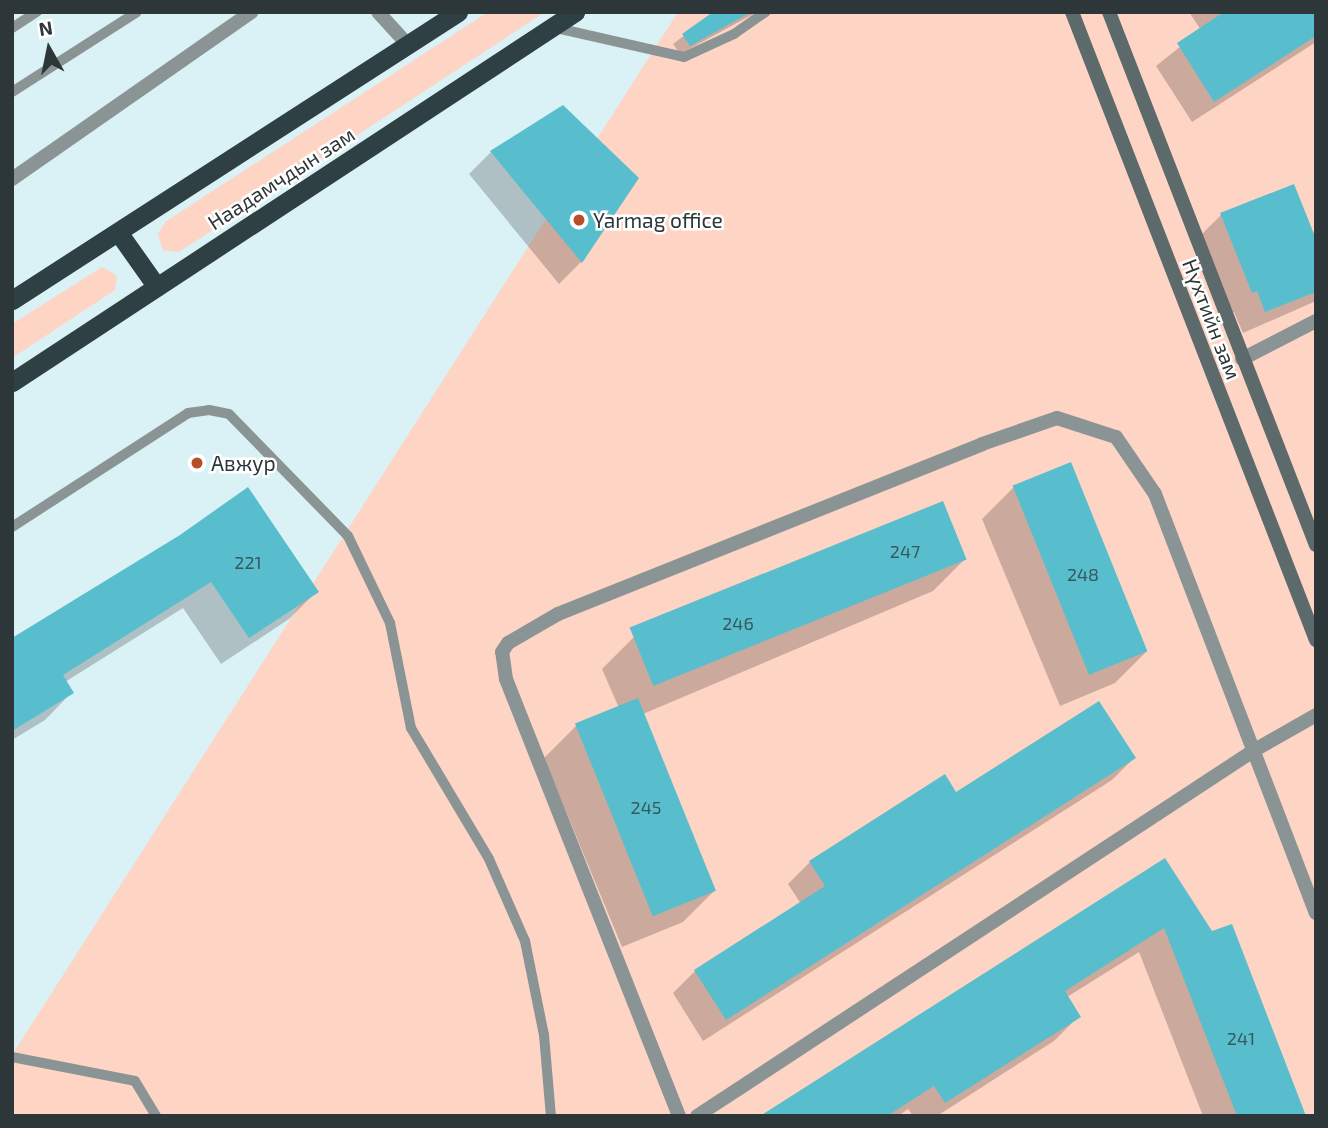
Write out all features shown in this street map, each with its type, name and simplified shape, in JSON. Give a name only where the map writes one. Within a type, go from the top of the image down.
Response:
[{"type":"highway","name":"Наадамчдын зам","points":[[12,300],[457,12]]},
{"type":"highway","name":"Наадамчдын зам","points":[[12,382],[575,12]]},
{"type":"highway","points":[[118,232],[157,287]]},
{"type":"main road","name":"Нүхтийн зам","points":[[1072,12],[1316,640]]},
{"type":"main road","name":"Нүхтийн зам","points":[[1109,12],[1316,545]]},
{"type":"street","points":[[12,179],[251,12]]},
{"type":"street","points":[[378,12],[408,45]]},
{"type":"street","points":[[1242,359],[1316,321]]},
{"type":"street","points":[[679,1116],[506,679],[502,652],[508,643],[558,614],[982,444],[1057,418],[1116,437],[1155,494],[1316,913]]},
{"type":"street","points":[[698,1116],[1253,751],[1316,715]]},
{"type":"lane","points":[[12,28],[37,12]]},
{"type":"lane","points":[[12,92],[137,12]]},
{"type":"lane","points":[[552,27],[684,57],[734,34],[766,12]]},
{"type":"lane","points":[[12,527],[188,413],[209,410],[229,414],[348,536],[390,623],[411,728],[489,859],[525,941],[544,1035],[551,1116]]},
{"type":"lane","points":[[12,1057],[135,1081],[156,1116]]},
{"type":"shaded area","points":[[488,12],[545,12],[179,252],[163,250],[158,234],[165,222]]},
{"type":"shaded area","points":[[678,12],[1316,12],[1316,1116],[12,1116],[12,1055]]},
{"type":"shaded area","points":[[102,267],[117,276],[115,290],[12,358],[12,324]]},
{"type":"building","points":[[713,12],[751,12],[690,46],[682,34]]},
{"type":"building","points":[[1224,12],[1316,12],[1316,36],[1214,102],[1177,43]]},
{"type":"building","name":"Yarmag office","points":[[563,105],[639,178],[582,263],[490,151]]},
{"type":"building","points":[[1294,184],[1316,239],[1316,292],[1265,312],[1257,291],[1252,293],[1220,213]]},
{"type":"building","points":[[1071,462],[1147,651],[1089,675],[1013,486]]},
{"type":"building","points":[[248,487],[319,592],[249,638],[211,582],[63,675],[74,693],[12,731],[12,638],[180,535]]},
{"type":"building","points":[[943,501],[967,559],[653,686],[630,628]]},
{"type":"building","points":[[638,698],[716,891],[653,916],[575,723]]},
{"type":"building","points":[[1099,701],[1136,758],[726,1020],[694,970],[825,886],[809,861],[945,774],[956,792]]},
{"type":"building","points":[[1165,858],[1212,931],[1232,924],[1306,1116],[1237,1116],[1164,928],[1065,991],[1081,1017],[945,1103],[934,1086],[887,1116],[760,1116]]},
{"type":"place","name":"Yarmag office","points":[[579,220]]},
{"type":"place","name":"Авжур","points":[[197,463]]}]
